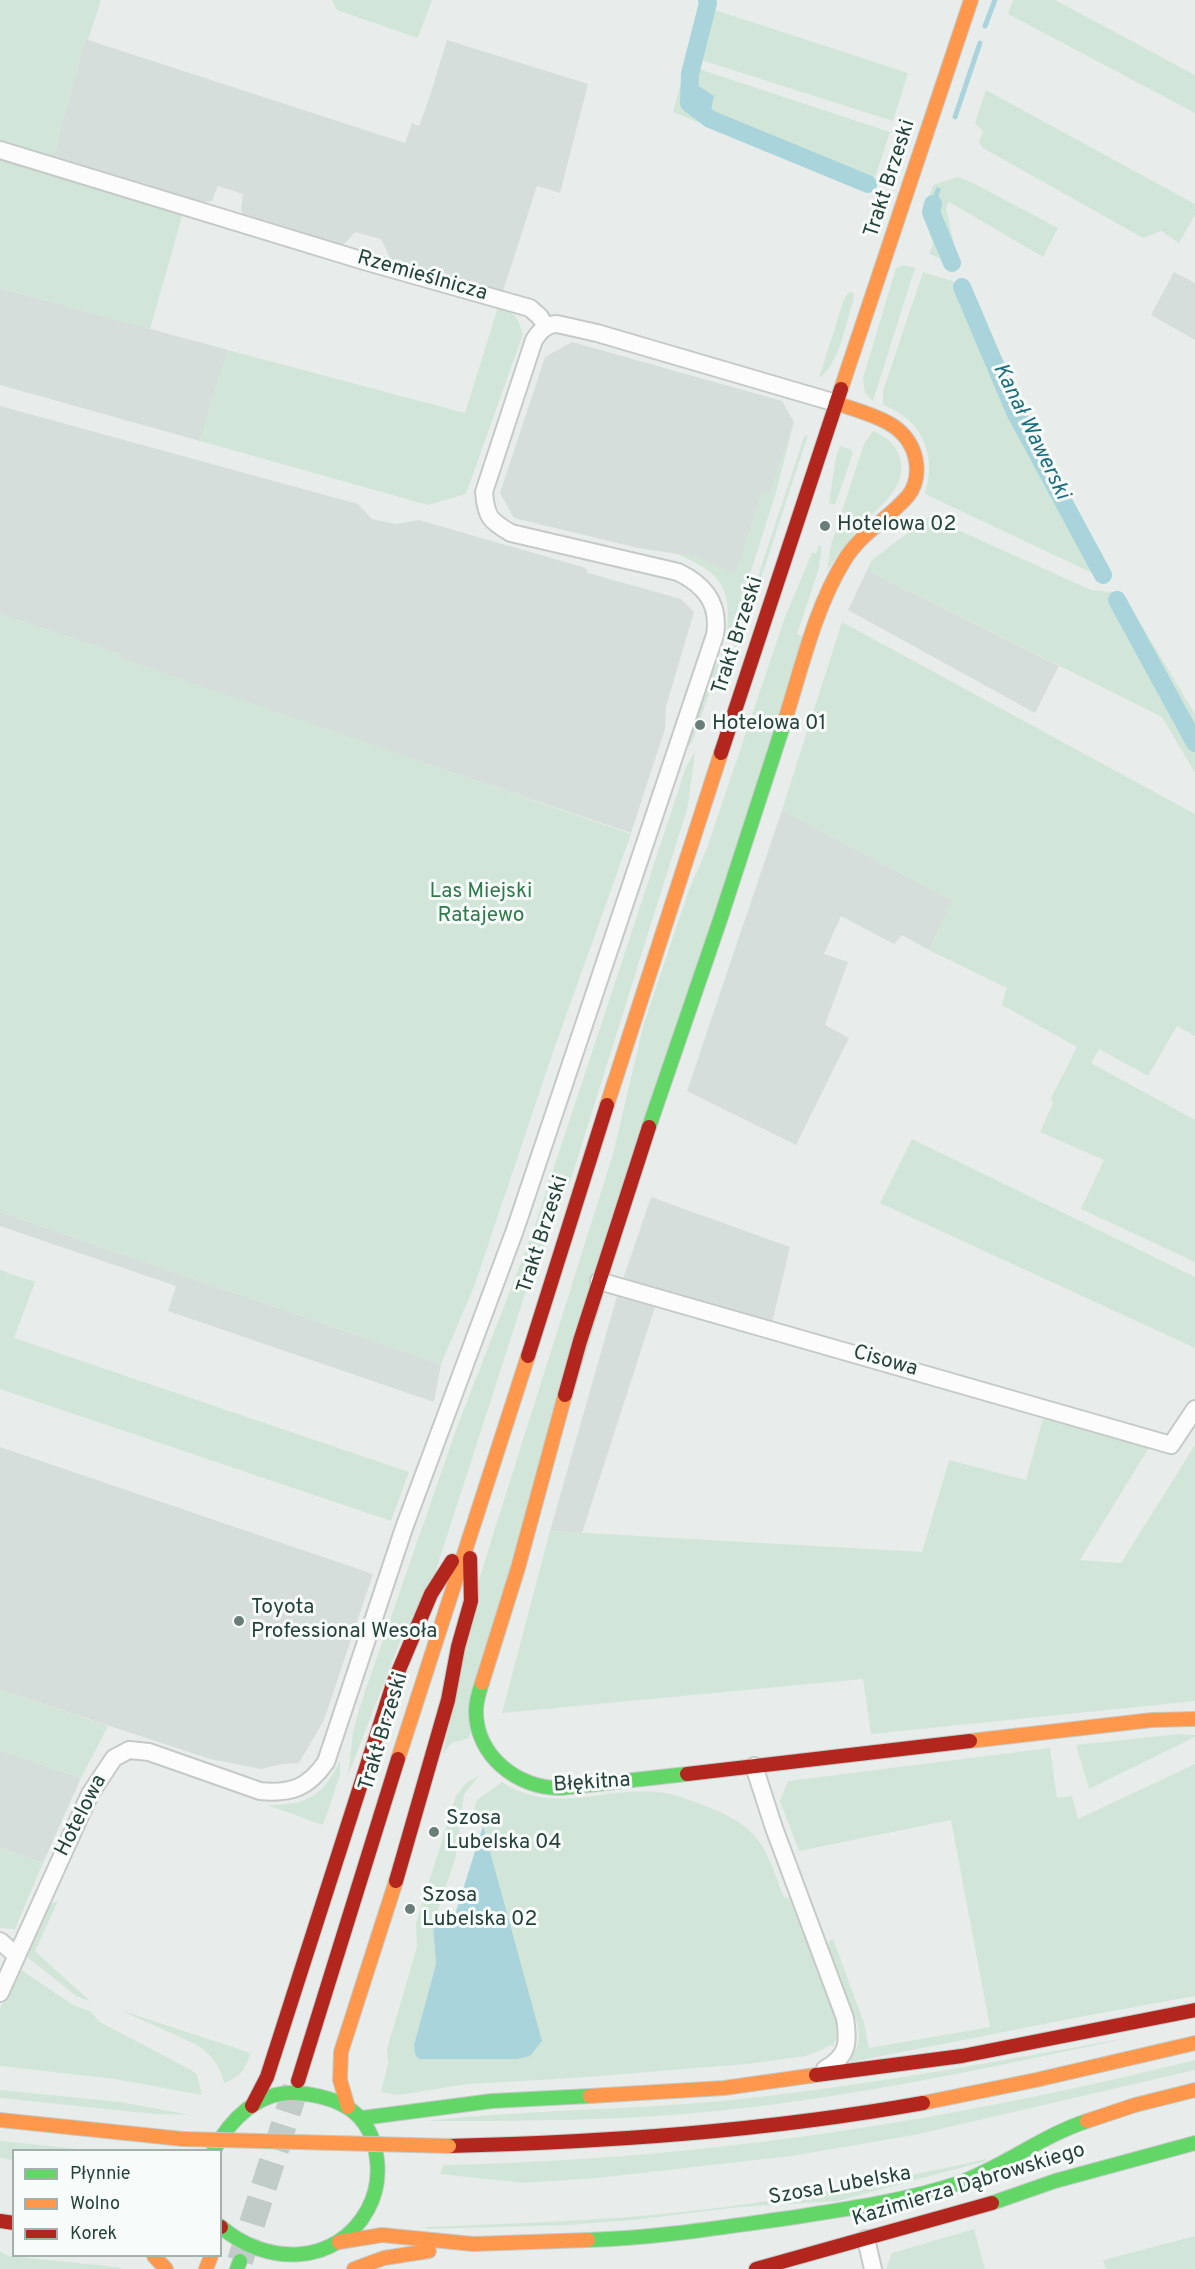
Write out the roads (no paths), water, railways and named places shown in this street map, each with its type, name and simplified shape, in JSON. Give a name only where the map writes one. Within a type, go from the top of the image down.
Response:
[{"type":"main road","name":"Trakt Brzeski","points":[[298,2081],[704,802],[933,121],[971,0]]},
{"type":"main road","points":[[599,1281],[657,1102],[722,917],[818,619],[834,577],[849,552],[865,534],[900,504],[915,486],[916,463],[905,435],[885,420],[836,404]]},
{"type":"main road","name":"Błękitna","points":[[599,1281],[570,1375],[518,1568],[485,1672],[476,1711],[478,1726],[492,1755],[500,1765],[521,1781],[551,1788],[665,1778],[1152,1720],[1195,1719]]},
{"type":"main road","points":[[252,2106],[267,2077],[393,1684],[431,1594],[470,1534]]},
{"type":"main road","points":[[348,2107],[338,2078],[341,2052],[396,1880],[448,1700],[471,1601],[470,1534]]},
{"type":"main road","points":[[362,2118],[483,2102],[724,2088],[962,2056],[1195,2010]]},
{"type":"main road","points":[[0,2120],[183,2139],[449,2146],[648,2139],[768,2127],[963,2095],[1195,2043]]},
{"type":"main road","name":"Szosa Lubelska","points":[[473,2244],[661,2236],[871,2205],[957,2184],[987,2171],[1068,2127],[1135,2105],[1195,2090]]},
{"type":"main road","points":[[215,2149],[220,2137],[230,2124],[267,2097],[283,2093],[300,2093],[348,2107],[362,2118],[372,2135],[377,2154],[378,2180],[375,2195],[362,2220],[339,2242]]},
{"type":"main road","name":"Kazimierza Dąbrowskiego","points":[[756,2269],[978,2208],[1055,2181],[1195,2143]]},
{"type":"main road","points":[[222,2228],[244,2244],[279,2255],[312,2253],[339,2242],[382,2235],[473,2244]]},
{"type":"main road","points":[[354,2269],[384,2258],[473,2244]]},
{"type":"main road","points":[[271,2269],[279,2255]]},
{"type":"main road","points":[[155,2257],[166,2269]]},
{"type":"street","name":"Rzemieślnicza","points":[[0,150],[364,261],[530,308],[540,317],[546,327]]},
{"type":"street","points":[[546,327],[557,324],[597,333],[836,404]]},
{"type":"street","name":"Hotelowa","points":[[0,1993],[90,1794],[114,1758],[129,1750],[149,1752],[260,1791],[288,1792],[303,1786],[317,1775],[326,1762],[404,1528],[515,1230],[715,635],[717,624],[712,604],[700,584],[691,578],[678,572],[511,533],[492,522],[485,510],[484,492],[534,340],[546,327]]},
{"type":"street","name":"Cisowa","points":[[599,1281],[1172,1445],[1195,1409]]},
{"type":"street","points":[[753,1766],[845,2018],[846,2046],[840,2060],[816,2075]]},
{"type":"street","points":[[0,1941],[17,1956]]},
{"type":"street","points":[[866,2240],[873,2269]]},
{"type":"water","points":[[697,85],[714,96],[709,119],[693,116],[688,95]]},
{"type":"water","points":[[483,1826],[542,2041],[530,2056],[517,2059],[419,2059],[415,2054],[414,2045],[436,1964],[433,1925],[438,1913],[454,1918]]},
{"type":"waterway","name":"Kanał Wawerski","points":[[707,0],[690,74],[689,103],[710,119],[868,184]]},
{"type":"waterway","points":[[985,26],[995,0]]},
{"type":"waterway","points":[[955,117],[980,43]]},
{"type":"waterway","points":[[933,204],[938,190]]},
{"type":"waterway","name":"Kanał Wawerski","points":[[933,204],[931,212],[952,263]]},
{"type":"waterway","name":"Kanał Wawerski","points":[[962,287],[1015,412],[1103,575]]},
{"type":"waterway","name":"Kanał Wawerski","points":[[1117,600],[1195,743]]},
{"type":"tunnel","points":[[240,2261],[298,2081]]},
{"type":"place","name":"Hotelowa 02","points":[[825,526]]},
{"type":"place","name":"Hotelowa 01","points":[[700,725]]},
{"type":"place","name":"Toyota Professional Wesoła","points":[[239,1621]]},
{"type":"place","name":"Szosa Lubelska 04","points":[[434,1832]]},
{"type":"place","name":"Szosa Lubelska 02","points":[[410,1909]]},
{"type":"park label","name":"Las Miejski Ratajewo","points":[[481,905]]}]
